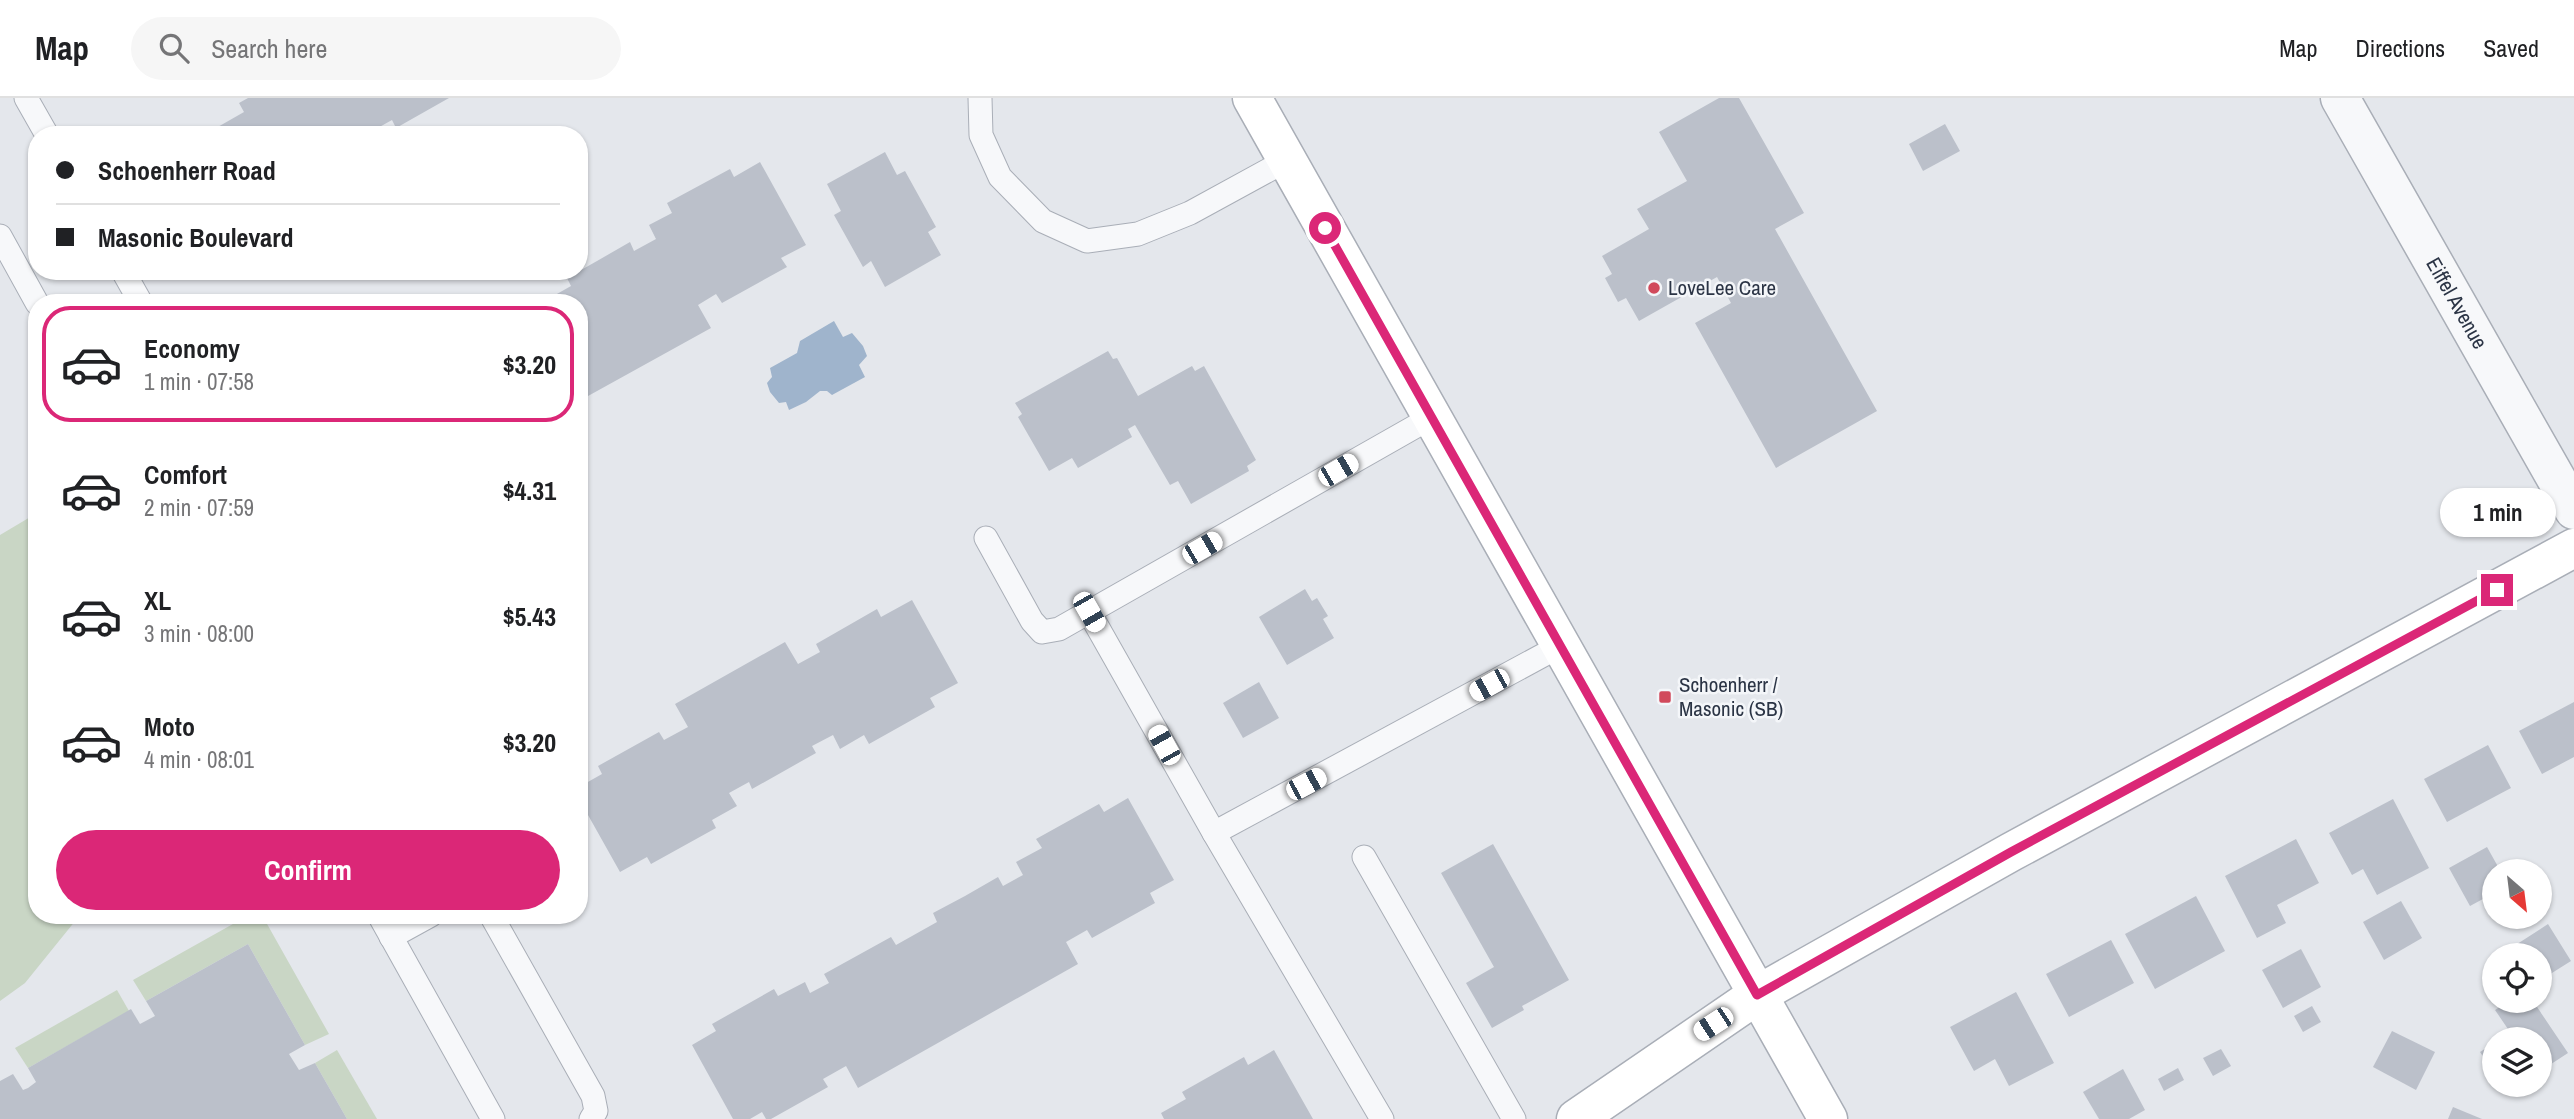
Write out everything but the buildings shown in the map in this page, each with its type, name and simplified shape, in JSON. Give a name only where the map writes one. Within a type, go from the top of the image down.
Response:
[{"type":"main road","points":[[1252,98],[1828,1119]]},
{"type":"main road","points":[[1576,1119],[1757,995],[2011,852],[2574,548]]},
{"type":"street","name":"Eiffel Avenue","points":[[2340,98],[2574,510]]},
{"type":"lane","points":[[26,98],[42,126]]},
{"type":"lane","points":[[980,98],[981,135],[1000,177],[1043,221],[1087,241],[1138,234],[1190,213],[1287,160]]},
{"type":"lane","points":[[0,236],[32,294]]},
{"type":"lane","points":[[986,538],[1032,621],[1042,632],[1059,629],[1432,417]]},
{"type":"lane","points":[[1089,612],[1214,833],[1382,1119]]},
{"type":"lane","points":[[1214,833],[1560,646]]},
{"type":"lane","points":[[1364,857],[1514,1119]]},
{"type":"lane","points":[[384,924],[493,1119]]},
{"type":"lane","points":[[391,937],[415,924]]},
{"type":"lane","points":[[496,924],[593,1096],[596,1111],[591,1119]]},
{"type":"green space","points":[[28,518],[28,924],[73,924],[25,983],[0,1001],[0,535]]},
{"type":"green space","points":[[233,924],[267,924],[329,1034],[305,1045],[248,944],[146,1001],[133,980]]},
{"type":"green space","points":[[117,990],[129,1011],[28,1068],[15,1048]]},
{"type":"green space","points":[[337,1050],[377,1119],[347,1119],[315,1063]]},
{"type":"water","points":[[834,321],[843,337],[852,333],[863,346],[867,356],[859,365],[865,377],[832,395],[827,391],[820,391],[789,410],[786,402],[779,403],[770,392],[767,383],[772,377],[770,368],[797,353],[800,341]]},
{"type":"place","name":"LoveLee Care","points":[[1654,288]]},
{"type":"place","name":"Schoenherr / Masonic (SB)","points":[[1665,697]]},
{"type":"route","points":[[1325,228],[1757,995],[2011,852],[2497,590]]}]
